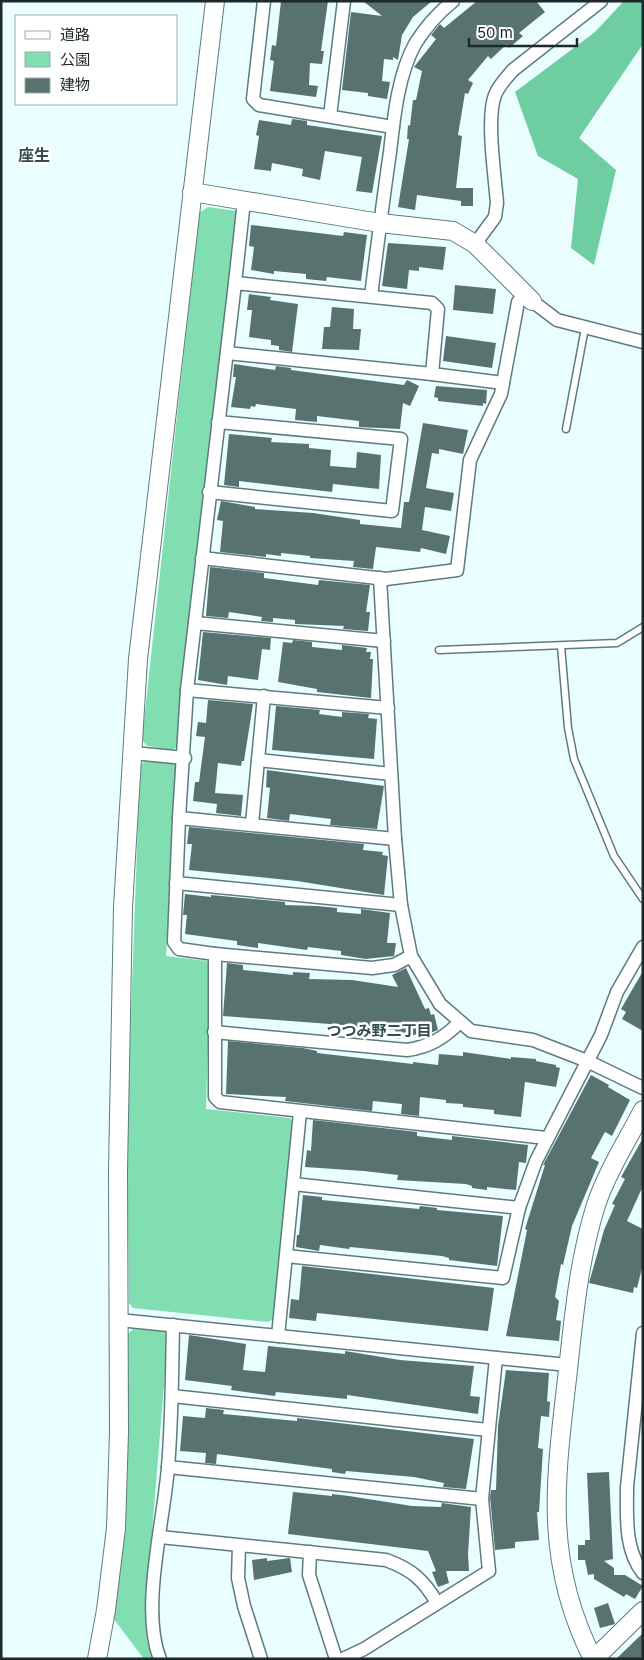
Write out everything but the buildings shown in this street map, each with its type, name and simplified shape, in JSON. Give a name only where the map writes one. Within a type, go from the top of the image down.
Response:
[{"type":"street","points":[[97,1659],[106,1610],[116,1528],[119,1432],[118,1170],[122,947],[132,753],[141,631],[214,1]]},
{"type":"street","points":[[264,1],[253,99],[259,105],[393,127]]},
{"type":"street","points":[[330,116],[344,1]]},
{"type":"street","points":[[371,296],[393,127],[404,72],[415,44],[441,11],[453,1]]},
{"type":"street","points":[[475,244],[495,217],[497,203],[492,113],[495,96],[513,70],[601,1]]},
{"type":"street","points":[[192,192],[380,223],[453,231],[475,244],[528,298],[557,320],[643,342]]},
{"type":"street","points":[[243,210],[187,690],[174,942],[179,950],[372,968],[394,965],[411,956]]},
{"type":"street","points":[[235,283],[432,303],[438,309],[432,374]]},
{"type":"street","points":[[202,558],[391,579],[457,570],[470,460],[503,383],[518,302],[528,298]]},
{"type":"street","points":[[227,353],[503,383]]},
{"type":"street","points":[[209,492],[392,511],[401,440],[218,422]]},
{"type":"street","points":[[380,578],[395,839],[401,905],[411,956],[440,1004],[471,1031],[533,1040],[587,1060],[643,1088]]},
{"type":"street","points":[[195,623],[384,641]]},
{"type":"street","points":[[187,690],[388,708]]},
{"type":"street","points":[[252,824],[264,696]]},
{"type":"street","points":[[132,753],[184,758]]},
{"type":"street","points":[[258,760],[391,774]]},
{"type":"street","points":[[179,818],[395,839]]},
{"type":"street","points":[[176,883],[401,905]]},
{"type":"street","points":[[286,1256],[503,1278],[519,1208],[546,1138],[601,1035],[617,992],[643,947]]},
{"type":"street","points":[[215,954],[215,1097],[220,1102],[546,1138]]},
{"type":"street","points":[[214,1032],[407,1050],[426,1047],[448,1034],[460,1022]]},
{"type":"street","points":[[643,1110],[597,1203],[587,1238],[575,1304],[556,1483],[558,1542],[568,1600],[593,1659],[643,1611]]},
{"type":"street","points":[[278,1336],[300,1112]]},
{"type":"street","points":[[293,1184],[519,1208]]},
{"type":"street","points":[[119,1320],[568,1365]]},
{"type":"street","points":[[160,1659],[155,1646],[152,1617],[168,1467],[173,1326]]},
{"type":"street","points":[[643,1333],[636,1450],[627,1487],[628,1529],[633,1557],[643,1573]]},
{"type":"street","points":[[343,1659],[364,1649],[489,1571],[482,1499],[496,1358]]},
{"type":"street","points":[[172,1396],[488,1430]]},
{"type":"street","points":[[168,1467],[482,1499]]},
{"type":"street","points":[[160,1537],[386,1560],[404,1566],[428,1587],[437,1603]]},
{"type":"street","points":[[239,1546],[238,1578],[244,1606],[261,1659]]},
{"type":"street","points":[[310,1552],[309,1575],[336,1659]]},
{"type":"lane","points":[[566,429],[584,328]]},
{"type":"lane","points":[[439,650],[617,643],[643,627]]},
{"type":"lane","points":[[561,646],[568,728],[574,759],[614,856],[643,899]]},
{"type":"green space","points":[[624,1],[643,1],[643,44],[579,138],[616,170],[594,265],[571,248],[578,179],[538,156],[515,92],[595,32]]},
{"type":"green space","points":[[208,207],[237,211],[178,746],[172,750],[147,746],[142,740],[199,213]]},
{"type":"green space","points":[[148,759],[175,764],[177,768],[166,956],[207,961],[210,966],[206,1109],[290,1118],[294,1125],[274,1319],[268,1322],[133,1308],[129,1303],[127,1126],[140,765]]},
{"type":"green space","points":[[133,1329],[163,1331],[168,1336],[145,1617],[147,1640],[154,1659],[144,1659],[113,1618],[127,1493],[128,1334]]},
{"type":"district","name":"座生","points":[[34,155]]},
{"type":"district","name":"つつみ野二丁目","points":[[379,1031]]}]
